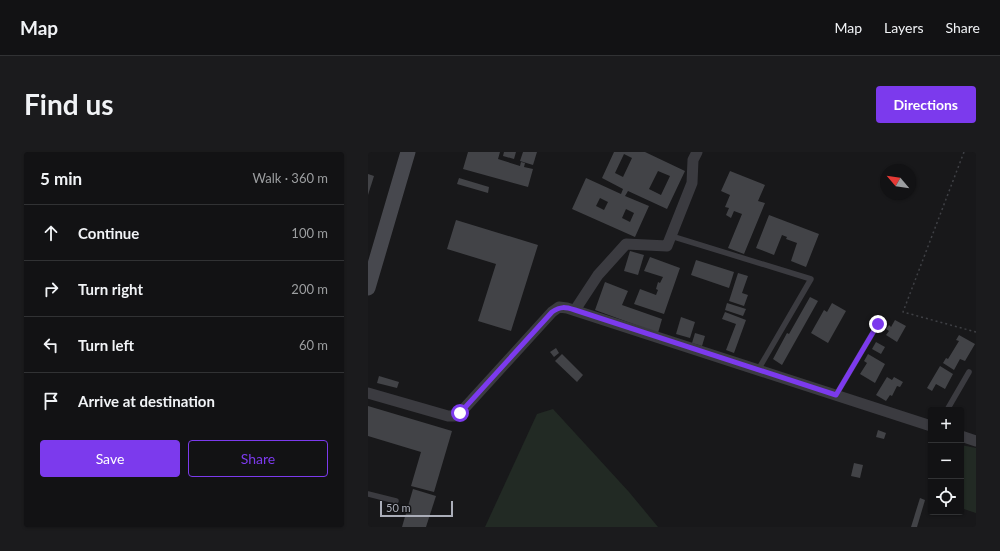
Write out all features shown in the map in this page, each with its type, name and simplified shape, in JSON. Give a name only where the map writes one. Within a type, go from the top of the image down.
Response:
[{"type":"street","points":[[368,288],[408,152]]},
{"type":"street","points":[[575,310],[598,275],[626,244],[667,246],[692,183],[693,160],[696,152]]},
{"type":"street","points":[[368,393],[448,416],[454,416],[460,413],[552,312],[559,307],[575,310],[928,425]]},
{"type":"street","points":[[964,437],[976,441]]},
{"type":"lane","points":[[671,236],[811,279],[758,370]]},
{"type":"lane","points":[[836,395],[878,324]]},
{"type":"lane","points":[[949,407],[969,372]]},
{"type":"lane","points":[[368,494],[396,501]]},
{"type":"path","points":[[964,152],[903,312],[976,332]]},
{"type":"shaded area","points":[[553,409],[629,492],[658,527],[485,527],[537,414]]},
{"type":"shaded area","points":[[964,446],[976,448],[976,513],[964,509]]},
{"type":"building","points":[[468,152],[500,152],[498,159],[520,166],[521,162],[525,163],[524,167],[533,169],[528,187],[463,169]]},
{"type":"building","points":[[504,152],[516,152],[514,159],[503,156]]},
{"type":"building","points":[[523,152],[537,152],[533,165],[520,161]]},
{"type":"building","points":[[614,152],[645,152],[685,171],[667,209],[628,191],[625,196],[649,206],[635,237],[572,209],[586,178],[621,194],[623,189],[602,178]],"holes":[[[624,154],[632,158],[623,177],[615,173]],[[658,171],[670,176],[661,195],[649,189]],[[600,198],[608,202],[604,210],[596,206]],[[626,209],[634,213],[630,222],[622,218]]]},
{"type":"building","points":[[730,171],[765,185],[758,201],[765,203],[744,254],[728,248],[742,214],[734,211],[731,218],[726,215],[729,208],[725,207],[730,195],[721,191]]},
{"type":"building","points":[[368,174],[374,176],[368,195]]},
{"type":"building","points":[[459,178],[489,187],[488,193],[457,184]]},
{"type":"building","points":[[769,215],[819,234],[806,267],[791,261],[797,243],[786,239],[787,237],[782,235],[774,255],[756,248]]},
{"type":"building","points":[[456,220],[538,245],[511,331],[478,321],[496,264],[447,249]]},
{"type":"building","points":[[630,251],[644,255],[638,275],[624,271]]},
{"type":"building","points":[[650,257],[680,268],[664,314],[634,304],[640,289],[656,295],[658,290],[656,289],[658,282],[660,283],[663,277],[644,271]]},
{"type":"building","points":[[696,260],[734,272],[729,288],[691,275]]},
{"type":"building","points":[[738,273],[748,276],[742,293],[748,295],[744,306],[729,301]]},
{"type":"building","points":[[605,282],[628,291],[622,305],[662,319],[658,333],[595,310]]},
{"type":"building","points":[[810,297],[818,301],[782,365],[773,359],[787,333],[789,334]]},
{"type":"building","points":[[727,303],[746,309],[743,316],[725,310]]},
{"type":"building","points":[[832,303],[846,311],[828,343],[811,333],[824,310],[827,312]]},
{"type":"building","points":[[725,312],[746,320],[734,353],[726,350],[736,324],[722,319]]},
{"type":"building","points":[[681,317],[695,322],[690,338],[676,334]]},
{"type":"building","points":[[895,320],[906,326],[897,342],[886,335],[889,331],[886,329],[889,325],[891,327]]},
{"type":"building","points":[[695,333],[705,336],[702,346],[692,343]]},
{"type":"building","points":[[959,335],[975,344],[965,361],[960,359],[954,370],[943,363],[946,358],[948,359],[959,341],[956,340]]},
{"type":"building","points":[[876,342],[885,347],[881,354],[872,349]]},
{"type":"building","points":[[556,348],[559,353],[554,357],[550,352]]},
{"type":"building","points":[[562,354],[583,375],[577,382],[555,361]]},
{"type":"building","points":[[868,354],[885,364],[875,383],[860,374],[867,363],[864,361]]},
{"type":"building","points":[[940,366],[953,374],[945,389],[936,384],[932,391],[927,388]]},
{"type":"building","points":[[379,376],[399,382],[397,388],[377,383]]},
{"type":"building","points":[[887,377],[892,380],[894,377],[903,382],[900,387],[897,386],[892,396],[890,395],[886,401],[876,395]]},
{"type":"building","points":[[368,406],[452,431],[434,492],[411,486],[421,452],[368,436]]},
{"type":"building","points":[[878,430],[886,433],[884,439],[876,437]]},
{"type":"building","points":[[854,463],[863,465],[860,478],[851,476]]},
{"type":"building","points":[[413,489],[436,496],[426,527],[402,527]]},
{"type":"building","points":[[920,498],[925,500],[917,527],[911,527]]},
{"type":"route","points":[[460,413],[552,312],[559,307],[575,310],[836,395],[878,324]]}]
